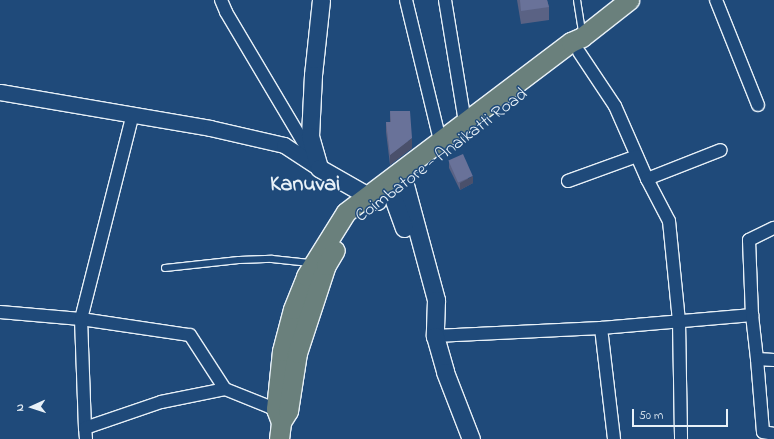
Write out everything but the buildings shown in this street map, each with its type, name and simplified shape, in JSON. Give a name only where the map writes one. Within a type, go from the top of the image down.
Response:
[{"type":"main road","points":[[321,0],[313,75],[310,136],[318,168],[388,187]]},
{"type":"main road","name":"Coimbatore - Anaikatti Road","points":[[281,420],[289,352],[326,265],[350,227],[388,187],[581,44],[626,1]]},
{"type":"main road","points":[[289,352],[293,309],[306,276],[346,212],[388,187],[440,141],[571,42],[581,44]]},
{"type":"main road","points":[[388,187],[436,300],[435,336],[445,372],[471,439]]},
{"type":"street","points":[[221,0],[226,12],[318,168]]},
{"type":"street","points":[[406,0],[440,141]]},
{"type":"street","points":[[445,0],[465,122]]},
{"type":"street","points":[[716,0],[758,105]]},
{"type":"street","points":[[581,44],[615,106],[647,179],[669,221],[679,321],[681,439]]},
{"type":"street","points":[[0,92],[210,128],[284,145],[318,168]]},
{"type":"street","points":[[132,114],[81,319],[86,433],[161,402],[225,389]]},
{"type":"street","points":[[647,179],[721,150]]},
{"type":"street","points":[[568,181],[637,156]]},
{"type":"street","points":[[774,228],[750,240],[752,315],[763,432],[774,434]]},
{"type":"street","points":[[0,312],[81,319],[190,335],[225,389],[281,420]]},
{"type":"street","points":[[435,336],[601,328],[752,315]]},
{"type":"street","points":[[601,328],[614,439]]},
{"type":"street","points":[[757,359],[774,360]]},
{"type":"lane","points":[[577,0],[581,44]]},
{"type":"lane","points":[[165,268],[239,260],[272,259],[314,263]]},
{"type":"district","name":"Kanuvai","points":[[305,186]]}]
